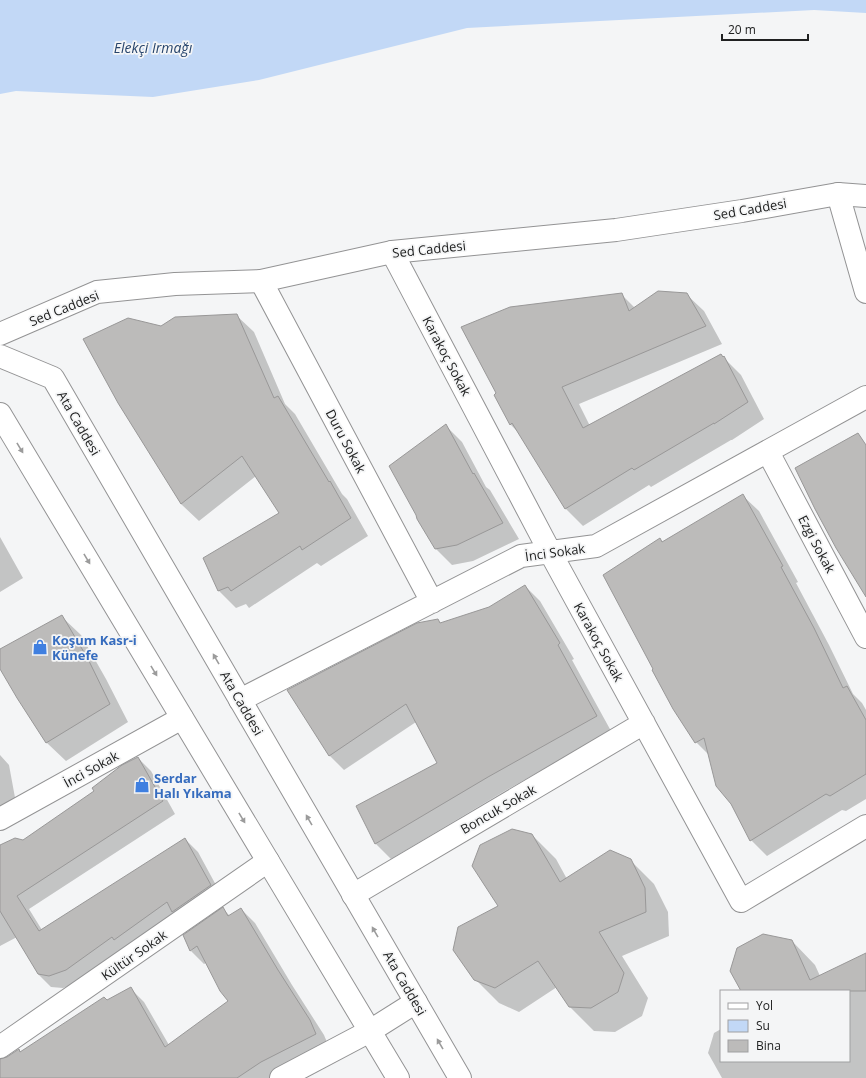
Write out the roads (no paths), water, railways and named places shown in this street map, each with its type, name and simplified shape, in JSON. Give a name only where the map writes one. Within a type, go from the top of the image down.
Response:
[{"type":"street","name":"Sed Caddesi","points":[[0,334],[97,292],[175,284],[261,281],[392,252],[616,230],[742,211],[838,194],[866,196]]},
{"type":"street","points":[[838,194],[866,292]]},
{"type":"street","name":"Karakoç Sokak","points":[[392,252],[550,552],[741,901],[866,826]]},
{"type":"street","name":"Duru Sokak","points":[[261,281],[432,602]]},
{"type":"street","name":"Ata Caddesi","points":[[0,356],[53,378],[460,1078]]},
{"type":"street","name":"İnci Sokak","points":[[240,700],[521,556],[596,546],[866,397]]},
{"type":"street","points":[[0,414],[398,1078]]},
{"type":"street","name":"Ezgi Sokak","points":[[768,452],[866,637]]},
{"type":"street","name":"İnci Sokak","points":[[0,819],[182,718]]},
{"type":"street","name":"Boncuk Sokak","points":[[353,894],[644,723]]},
{"type":"street","name":"Kültür Sokak","points":[[0,1047],[268,862]]},
{"type":"street","points":[[281,1078],[370,1031],[416,1002]]},
{"type":"water","name":"Elekçi Irmağı","points":[[0,0],[866,0],[866,13],[814,10],[467,28],[259,80],[153,97],[16,91],[0,94]]},
{"type":"place","name":"Koşum Kasr-i Künefe","points":[[40,647]]},
{"type":"place","name":"Serdar Halı Yıkama","points":[[142,785]]}]
